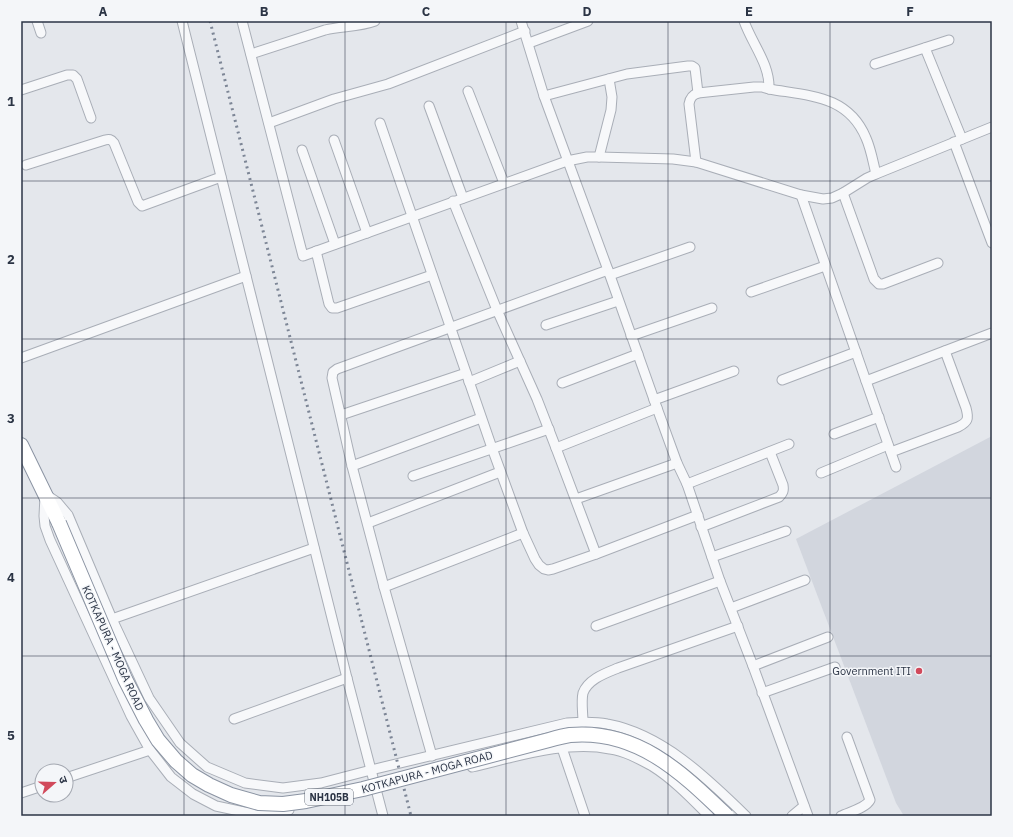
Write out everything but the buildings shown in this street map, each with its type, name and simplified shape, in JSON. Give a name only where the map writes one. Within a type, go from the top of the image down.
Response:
[{"type":"highway","name":"KOTKAPURA - MOGA ROAD","points":[[21,445],[59,523],[125,678],[142,714],[158,740],[176,761],[192,775],[209,785],[230,795],[259,803],[283,804],[306,801],[363,789],[569,735],[590,735],[609,737],[627,742],[667,762],[688,779],[727,816]]},
{"type":"street","points":[[37,21],[40,32]]},
{"type":"street","points":[[182,21],[314,548],[383,816]]},
{"type":"street","points":[[242,21],[303,256],[567,161],[587,157],[673,159],[696,162],[801,195],[823,199],[832,198],[876,174],[992,127]]},
{"type":"street","points":[[251,54],[337,27],[364,25],[375,21]]},
{"type":"street","points":[[522,21],[544,96],[567,161],[687,484],[720,581],[808,816]]},
{"type":"street","points":[[529,44],[588,21]]},
{"type":"street","points":[[744,21],[766,67],[770,81],[769,89]]},
{"type":"street","points":[[269,123],[334,99],[388,84],[525,31]]},
{"type":"street","points":[[875,64],[949,40]]},
{"type":"street","points":[[925,48],[992,243]]},
{"type":"street","points":[[544,96],[634,73],[692,66],[695,68],[698,93]]},
{"type":"street","points":[[21,90],[67,75],[73,75],[76,79],[91,118]]},
{"type":"street","points":[[599,157],[611,110],[612,97],[609,79]]},
{"type":"street","points":[[696,162],[689,104],[693,95],[698,93],[762,87],[819,98],[837,104],[847,110],[861,126],[867,139],[876,174]]},
{"type":"street","points":[[468,91],[504,183]]},
{"type":"street","points":[[429,106],[463,198]]},
{"type":"street","points":[[380,123],[500,472],[523,533],[539,565],[544,569],[553,570],[698,515]]},
{"type":"street","points":[[26,165],[105,140],[112,140],[138,202],[142,206],[221,178]]},
{"type":"street","points":[[334,140],[367,233]]},
{"type":"street","points":[[302,150],[335,244]]},
{"type":"street","points":[[842,193],[876,283],[883,284],[938,263]]},
{"type":"street","points":[[801,195],[896,467]]},
{"type":"street","points":[[453,201],[497,310],[549,429],[596,554]]},
{"type":"street","points":[[432,756],[384,587],[352,466],[332,378],[333,372],[497,310],[609,272],[690,247]]},
{"type":"street","points":[[316,251],[329,304],[332,308],[337,308],[432,276]]},
{"type":"street","points":[[751,292],[825,266]]},
{"type":"street","points":[[21,358],[246,276]]},
{"type":"street","points":[[546,325],[618,301]]},
{"type":"street","points":[[631,336],[712,308]]},
{"type":"street","points":[[866,381],[992,333]]},
{"type":"street","points":[[821,473],[890,448],[964,424],[968,415],[945,351]]},
{"type":"street","points":[[782,380],[856,352]]},
{"type":"street","points":[[562,383],[638,354]]},
{"type":"street","points":[[341,415],[468,378],[520,360]]},
{"type":"street","points":[[556,448],[734,371]]},
{"type":"street","points":[[834,434],[879,417]]},
{"type":"street","points":[[352,466],[481,418]]},
{"type":"street","points":[[413,476],[549,429]]},
{"type":"street","points":[[687,484],[789,444]]},
{"type":"street","points":[[701,527],[779,497],[782,494],[784,490],[783,485],[770,452]]},
{"type":"street","points":[[576,499],[678,463]]},
{"type":"street","points":[[368,523],[500,472]]},
{"type":"street","points":[[45,494],[57,502],[68,515],[112,619],[149,698],[180,743],[207,767],[245,783],[283,788],[321,783],[567,723],[583,722],[606,724],[626,728],[670,750],[724,795],[746,816]]},
{"type":"street","points":[[45,494],[45,526],[50,540],[131,716],[150,750],[171,777],[193,794],[216,806],[244,814],[282,811],[327,803],[535,752],[591,746],[625,753],[637,758],[665,776],[709,816]]},
{"type":"street","points":[[712,557],[786,531]]},
{"type":"street","points":[[384,587],[523,533]]},
{"type":"street","points":[[112,619],[314,548]]},
{"type":"street","points":[[731,608],[804,580]]},
{"type":"street","points":[[596,626],[720,581]]},
{"type":"street","points":[[583,722],[583,693],[586,687],[594,679],[618,668],[738,626]]},
{"type":"street","points":[[753,666],[828,637]]},
{"type":"street","points":[[762,693],[835,667]]},
{"type":"street","points":[[234,719],[347,678]]},
{"type":"street","points":[[841,816],[864,806],[870,800],[847,737]]},
{"type":"street","points":[[562,748],[585,816]]},
{"type":"street","points":[[74,775],[150,750]]},
{"type":"street","points":[[21,793],[34,789]]},
{"type":"street","points":[[792,816],[804,806]]},
{"type":"shaded area","name":"Government ITI","points":[[992,436],[992,816],[904,816],[896,803],[796,539]]},
{"type":"railway","points":[[210,21],[411,816]]},
{"type":"place","name":"Government ITI","points":[[919,671]]}]
